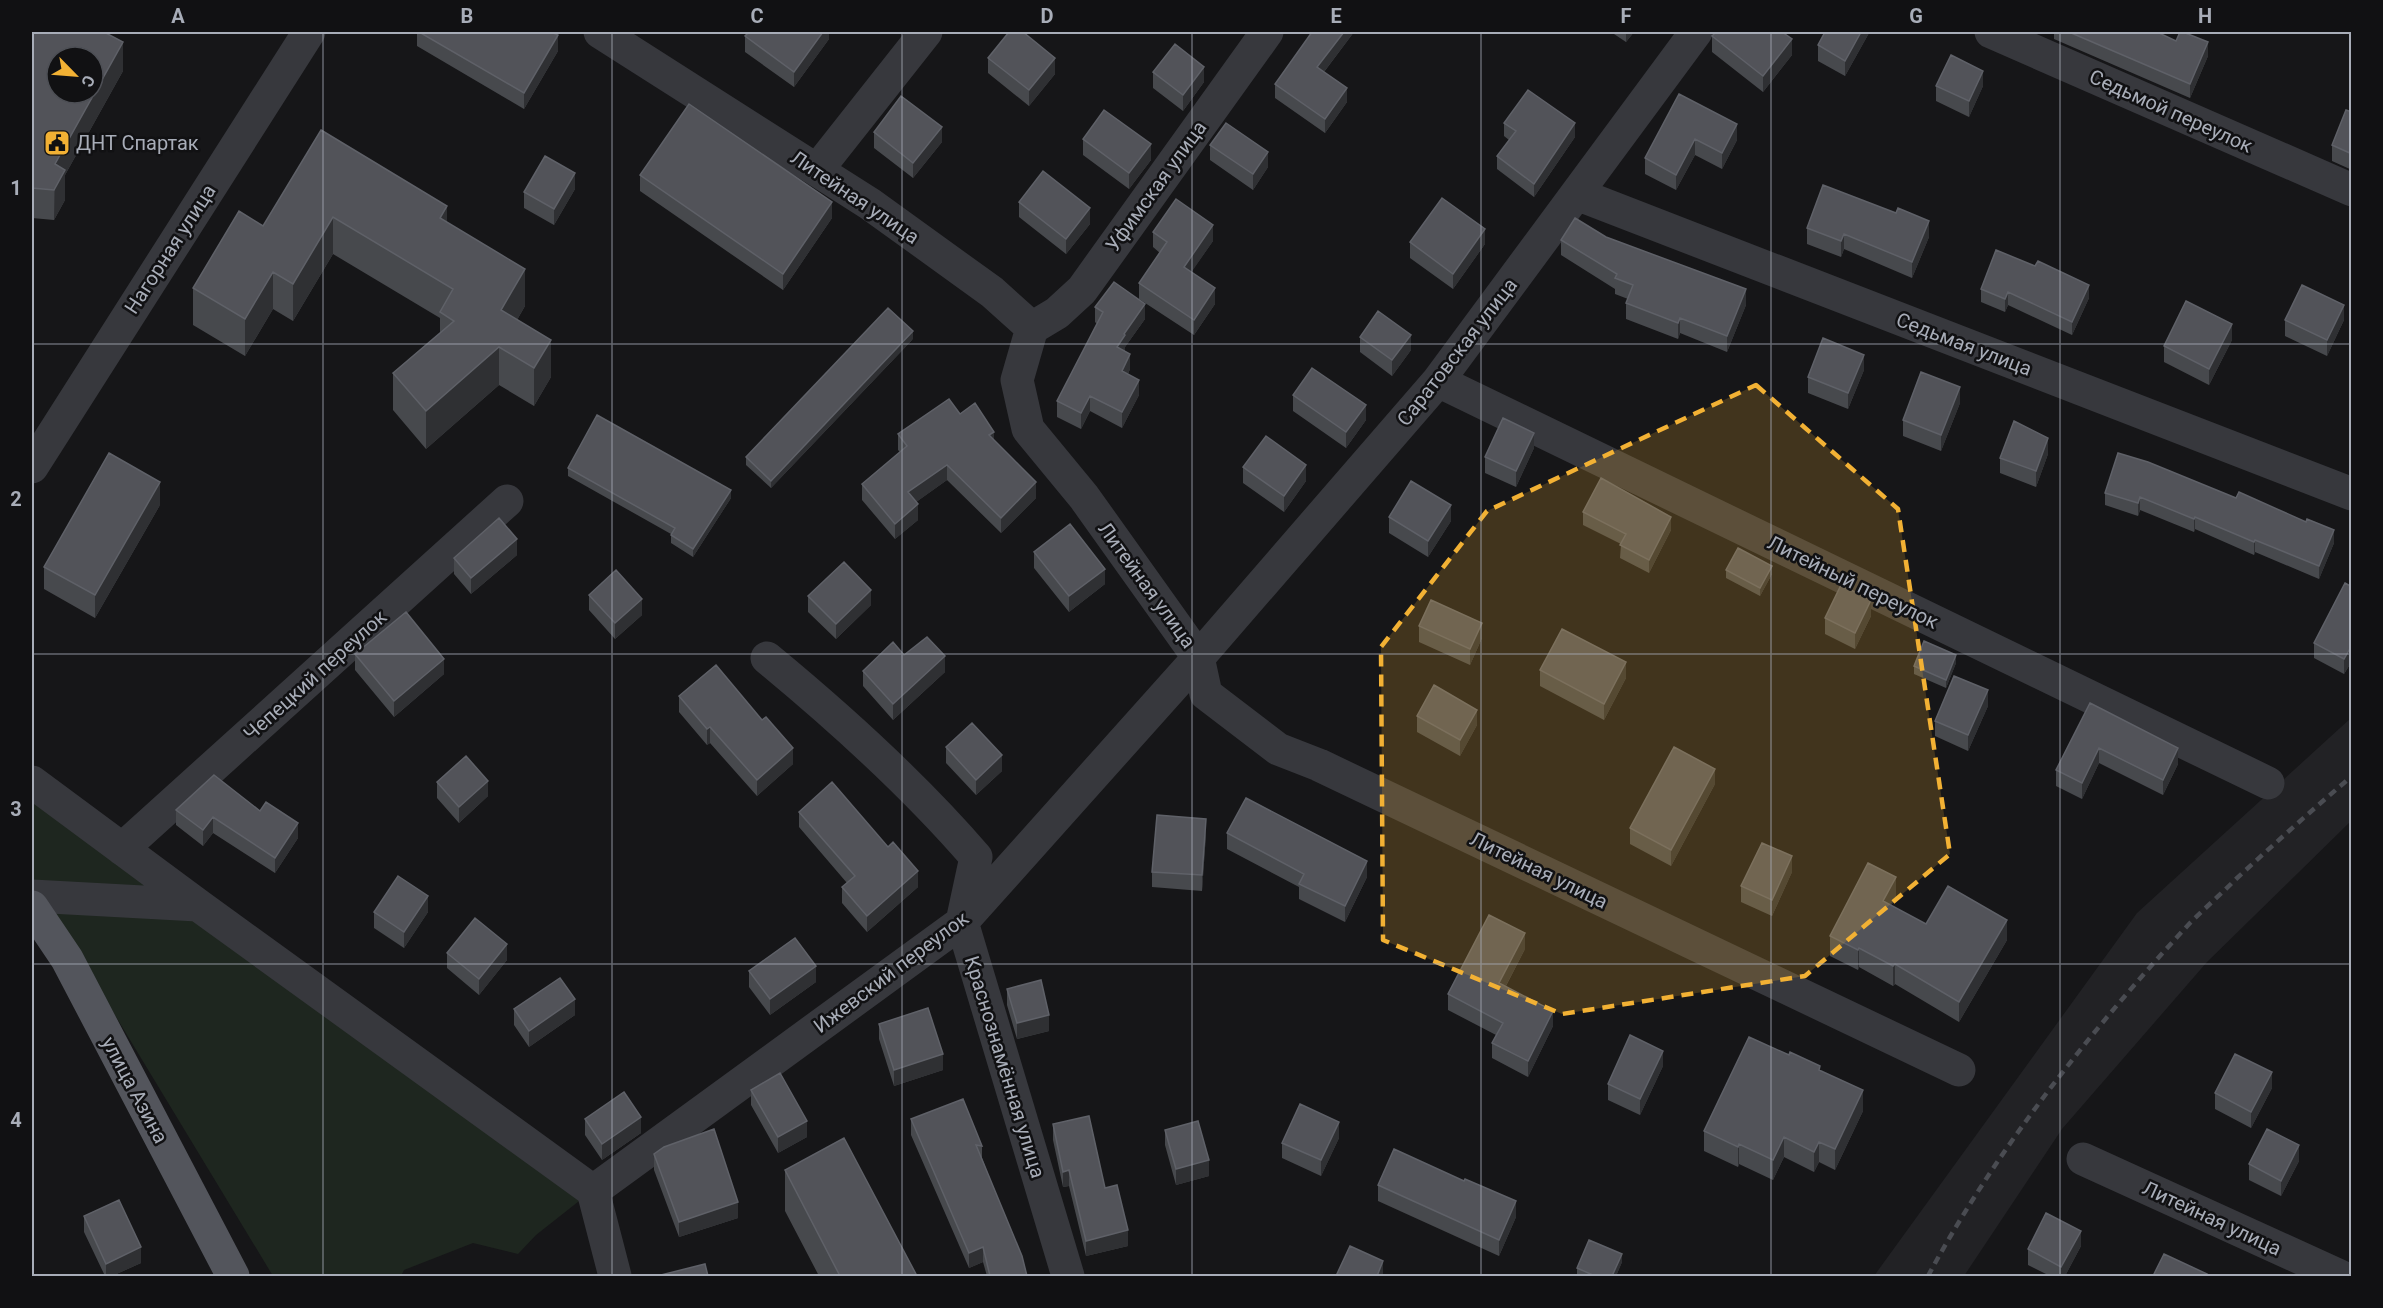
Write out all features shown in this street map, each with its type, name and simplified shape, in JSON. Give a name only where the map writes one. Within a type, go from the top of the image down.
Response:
[{"type":"main road","name":"улица Азина","points":[[32,907],[67,959],[233,1276]]},
{"type":"street","name":"Нагорная улица","points":[[32,467],[309,32]]},
{"type":"street","name":"Литейная улица","points":[[600,32],[870,204],[992,292],[1032,328],[1017,380],[1028,429],[1084,497],[1198,657],[1206,694],[1278,750],[1319,765],[1959,1070]]},
{"type":"street","points":[[817,170],[926,32]]},
{"type":"street","name":"Уфимская улица","points":[[1032,328],[1057,313],[1082,290],[1267,32]]},
{"type":"street","name":"Саратовская улица","points":[[1198,657],[1438,381],[1696,32]]},
{"type":"street","name":"Седьмой переулок","points":[[1991,32],[2352,190]]},
{"type":"street","name":"Седьмая улица","points":[[1577,194],[2352,494]]},
{"type":"street","name":"Литейный переулок","points":[[1438,381],[2268,783]]},
{"type":"street","name":"Чепецкий переулок","points":[[122,849],[507,501]]},
{"type":"street","name":"Ижевский переулок","points":[[593,1191],[962,922],[1198,657]]},
{"type":"street","name":"Краснознамённая улица","points":[[766,658],[836,716],[943,819],[976,857],[962,922],[1068,1276]]},
{"type":"street","points":[[32,782],[593,1191],[615,1276]]},
{"type":"street","points":[[32,896],[198,905]]},
{"type":"street","name":"Литейная улица","points":[[2083,1159],[2340,1276]]},
{"type":"highlighted area","points":[[1756,385],[1898,509],[1950,854],[1805,976],[1562,1014],[1383,940],[1381,647],[1487,511]]},
{"type":"shaded area","points":[[2351,718],[2351,821],[2207,962],[2062,1129],[1964,1276],[1874,1276],[2137,913]]},
{"type":"shaded area","points":[[32,795],[588,1194],[536,1235],[518,1254],[473,1243],[404,1270],[401,1276],[273,1276],[32,878]]},
{"type":"building","points":[[32,32],[104,32],[123,42],[105,74],[105,45],[45,45],[45,105],[88,105],[55,164],[65,170],[54,190],[32,188]]},
{"type":"building","points":[[419,32],[551,32],[558,35],[524,93]]},
{"type":"building","points":[[749,32],[823,32],[794,72],[745,36]]},
{"type":"building","points":[[1009,32],[1023,32],[1055,58],[1029,90],[988,58]]},
{"type":"building","points":[[1312,32],[1344,32],[1317,67],[1347,88],[1325,119],[1275,84]]},
{"type":"building","points":[[1716,32],[1782,32],[1792,39],[1763,76],[1712,36]]},
{"type":"building","points":[[1825,32],[1861,32],[1845,61],[1818,45]]},
{"type":"building","points":[[2069,32],[2157,32],[2176,41],[2180,32],[2183,32],[2208,42],[2190,84]]},
{"type":"building","points":[[1175,44],[1204,67],[1183,95],[1153,72]]},
{"type":"building","points":[[1951,55],[1983,71],[1969,101],[1936,86]]},
{"type":"building","points":[[1528,90],[1575,123],[1534,184],[1497,156],[1516,131],[1504,123]]},
{"type":"building","points":[[1679,94],[1737,124],[1722,153],[1695,139],[1676,175],[1645,158]]},
{"type":"building","points":[[901,96],[942,127],[913,163],[874,132]]},
{"type":"building","points":[[689,104],[832,202],[783,274],[640,175]]},
{"type":"building","points":[[1104,110],[1151,144],[1129,173],[1083,139]]},
{"type":"building","points":[[2346,110],[2352,112],[2352,154],[2332,145]]},
{"type":"building","points":[[1226,123],[1268,152],[1253,174],[1210,145]]},
{"type":"building","points":[[321,130],[447,206],[440,218],[525,269],[501,310],[551,340],[534,368],[499,347],[426,411],[393,373],[454,321],[440,312],[453,289],[333,217],[293,284],[273,272],[245,319],[193,288],[239,211],[263,226]]},
{"type":"building","points":[[545,156],[575,173],[554,209],[524,192]]},
{"type":"building","points":[[1043,171],[1090,208],[1066,239],[1019,202]]},
{"type":"building","points":[[1823,185],[1896,213],[1898,208],[1929,221],[1912,262],[1844,234],[1841,241],[1807,228]]},
{"type":"building","points":[[1442,198],[1485,229],[1453,274],[1410,242]]},
{"type":"building","points":[[1176,199],[1213,225],[1184,267],[1215,288],[1194,320],[1139,283],[1167,242],[1153,232]]},
{"type":"building","points":[[1575,218],[1606,237],[1746,289],[1727,336],[1680,318],[1678,323],[1626,303],[1633,285],[1615,278],[1617,274],[1561,240]]},
{"type":"building","points":[[1996,250],[2035,266],[2038,261],[2089,285],[2072,322],[2008,292],[2005,299],[1981,289]]},
{"type":"building","points":[[1114,282],[1145,304],[1117,347],[1130,354],[1122,371],[1139,380],[1122,412],[1090,396],[1081,413],[1057,401],[1103,312],[1095,307]]},
{"type":"building","points":[[2302,285],[2344,305],[2327,340],[2285,320]]},
{"type":"building","points":[[2186,301],[2232,324],[2209,369],[2164,346]]},
{"type":"building","points":[[888,308],[913,331],[771,481],[746,457]]},
{"type":"building","points":[[1378,311],[1411,335],[1392,360],[1360,337]]},
{"type":"building","points":[[1823,338],[1864,355],[1848,393],[1808,377]]},
{"type":"building","points":[[1312,368],[1366,405],[1346,432],[1293,395]]},
{"type":"building","points":[[1921,372],[1960,387],[1941,435],[1903,420]]},
{"type":"building","points":[[949,399],[960,414],[975,403],[994,432],[989,435],[1036,482],[1001,518],[947,465],[908,492],[918,504],[895,524],[862,484],[907,446],[898,434]]},
{"type":"building","points":[[597,415],[731,490],[693,549],[671,535],[675,528],[568,468]]},
{"type":"building","points":[[1503,418],[1534,433],[1516,471],[1485,457]]},
{"type":"building","points":[[2014,421],[2048,438],[2036,471],[2000,458]]},
{"type":"building","points":[[1266,436],[1306,465],[1284,496],[1243,467]]},
{"type":"building","points":[[109,453],[160,482],[95,595],[44,567]]},
{"type":"building","points":[[2118,453],[2148,462],[2236,498],[2239,492],[2306,522],[2307,519],[2334,530],[2319,566],[2140,497],[2138,503],[2105,493]]},
{"type":"building","points":[[1601,478],[1671,517],[1649,560],[1620,545],[1626,534],[1583,512]]},
{"type":"building","points":[[1411,481],[1451,505],[1428,541],[1389,517]]},
{"type":"building","points":[[499,518],[517,539],[471,578],[454,558]]},
{"type":"building","points":[[1070,524],[1105,569],[1069,596],[1034,552]]},
{"type":"building","points":[[1738,548],[1772,566],[1760,588],[1726,570]]},
{"type":"building","points":[[844,562],[871,590],[836,624],[808,596]]},
{"type":"building","points":[[616,570],[642,599],[615,623],[589,595]]},
{"type":"building","points":[[2345,583],[2352,587],[2352,645],[2344,659],[2314,643]]},
{"type":"building","points":[[1841,585],[1871,600],[1855,633],[1825,618]]},
{"type":"building","points":[[1431,600],[1482,623],[1470,649],[1419,626]]},
{"type":"building","points":[[406,612],[444,659],[394,701],[355,654]]},
{"type":"building","points":[[1562,629],[1626,662],[1604,704],[1540,670]]},
{"type":"building","points":[[927,637],[945,656],[893,704],[863,671],[893,642],[904,655]]},
{"type":"building","points":[[1924,641],[1956,655],[1946,680],[1914,666]]},
{"type":"building","points":[[716,665],[762,720],[766,717],[793,748],[757,780],[710,727],[707,729],[679,696]]},
{"type":"building","points":[[1954,676],[1988,690],[1968,735],[1935,721]]},
{"type":"building","points":[[1434,685],[1477,710],[1460,740],[1417,716]]},
{"type":"building","points":[[2090,703],[2178,748],[2163,780],[2099,748],[2082,783],[2056,770]]},
{"type":"building","points":[[972,723],[1002,755],[976,780],[946,747]]},
{"type":"building","points":[[1674,747],[1715,769],[1671,850],[1630,828]]},
{"type":"building","points":[[466,756],[488,781],[459,807],[437,782]]},
{"type":"building","points":[[214,775],[260,811],[266,802],[298,823],[275,858],[213,817],[203,830],[176,810]]},
{"type":"building","points":[[832,782],[888,847],[893,842],[918,871],[867,916],[842,887],[855,876],[799,812]]},
{"type":"building","points":[[1246,798],[1367,861],[1345,906],[1299,884],[1304,874],[1227,833]]},
{"type":"building","points":[[1157,815],[1206,819],[1202,875],[1152,872]]},
{"type":"building","points":[[1762,843],[1792,856],[1772,900],[1741,886]]},
{"type":"building","points":[[1868,863],[1896,877],[1883,901],[1926,924],[1948,886],[2007,920],[1959,1002],[1895,964],[1893,966],[1830,936]]},
{"type":"building","points":[[398,876],[428,896],[404,932],[374,912]]},
{"type":"building","points":[[1489,915],[1525,933],[1499,983],[1553,1011],[1528,1061],[1492,1043],[1503,1023],[1448,994]]},
{"type":"building","points":[[475,918],[507,944],[479,979],[447,953]]},
{"type":"building","points":[[795,938],[816,966],[770,999],[749,971]]},
{"type":"building","points":[[560,978],[575,999],[529,1031],[514,1009]]},
{"type":"building","points":[[1041,980],[1049,1015],[1017,1023],[1007,989]]},
{"type":"building","points":[[928,1008],[943,1054],[894,1070],[879,1024]]},
{"type":"building","points":[[1630,1035],[1663,1051],[1640,1099],[1608,1084]]},
{"type":"building","points":[[1749,1037],[1789,1055],[1790,1052],[1820,1066],[1819,1070],[1863,1090],[1835,1149],[1819,1142],[1814,1152],[1784,1137],[1773,1160],[1704,1131]]},
{"type":"building","points":[[2235,1054],[2272,1072],[2251,1112],[2215,1093]]},
{"type":"building","points":[[780,1073],[807,1121],[778,1137],[751,1090]]},
{"type":"building","points":[[624,1092],[641,1117],[602,1144],[585,1119]]},
{"type":"building","points":[[963,1099],[982,1146],[976,1145],[1022,1256],[1027,1276],[990,1276],[983,1247],[969,1253],[911,1119]]},
{"type":"building","points":[[1300,1104],[1339,1122],[1321,1160],[1282,1143]]},
{"type":"building","points":[[1089,1116],[1105,1188],[1117,1185],[1128,1230],[1086,1241],[1069,1170],[1063,1172],[1053,1124]]},
{"type":"building","points":[[1198,1121],[1209,1160],[1176,1169],[1165,1130]]},
{"type":"building","points":[[714,1129],[738,1202],[679,1222],[654,1154],[664,1147]]},
{"type":"building","points":[[2267,1129],[2299,1145],[2281,1181],[2249,1164]]},
{"type":"building","points":[[844,1138],[917,1276],[840,1276],[785,1170]]},
{"type":"building","points":[[1394,1149],[1464,1181],[1465,1179],[1516,1201],[1499,1240],[1378,1185]]},
{"type":"building","points":[[119,1200],[141,1247],[106,1264],[84,1216]]},
{"type":"building","points":[[2046,1213],[2081,1231],[2061,1267],[2028,1249]]},
{"type":"building","points":[[1589,1240],[1622,1254],[1612,1276],[1595,1276],[1577,1268]]},
{"type":"building","points":[[1350,1246],[1383,1261],[1377,1276],[1336,1276]]},
{"type":"building","points":[[2164,1254],[2207,1274],[2205,1276],[2153,1276]]},
{"type":"building","points":[[705,1264],[708,1276],[657,1276]]},
{"type":"railway","points":[[1928,1276],[1955,1228],[2015,1136],[2117,1005],[2196,917],[2352,776]]},
{"type":"place","name":"ДНТ Спартак","points":[[57,143]]}]
